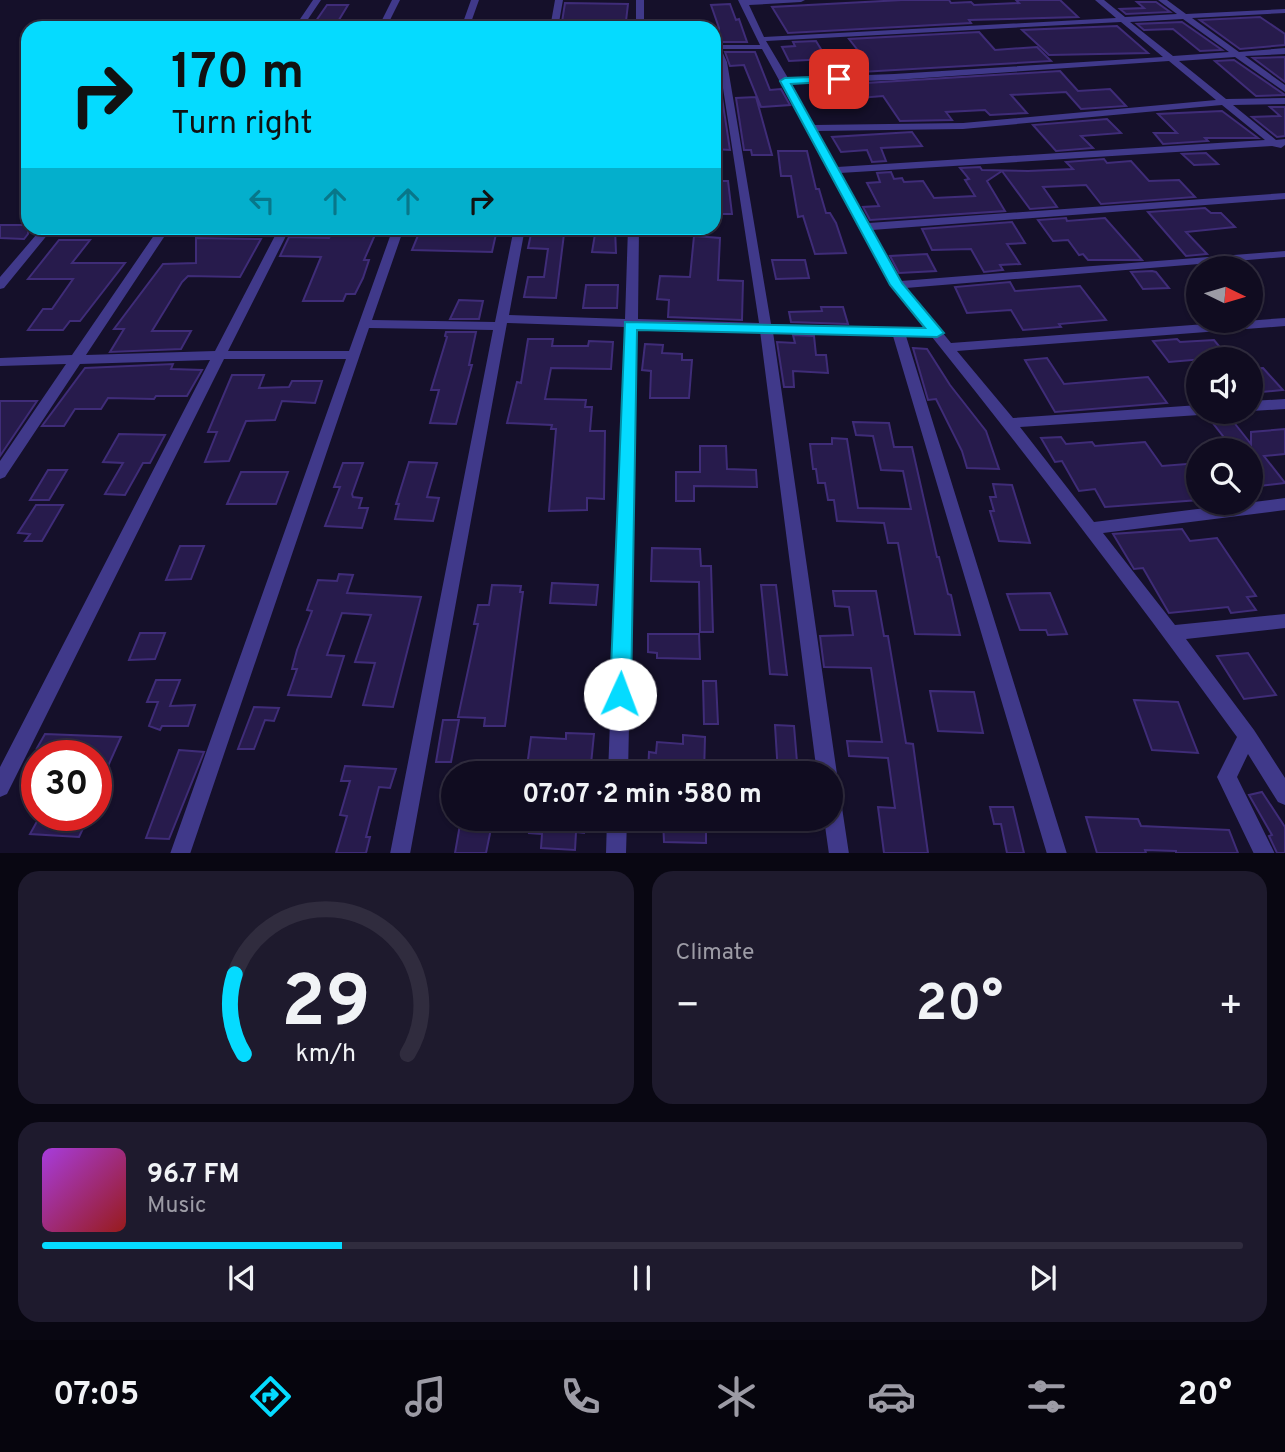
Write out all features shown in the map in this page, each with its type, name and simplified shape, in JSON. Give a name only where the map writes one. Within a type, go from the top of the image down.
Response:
[{"type":"street","points":[[303,21],[317,0]]},
{"type":"street","points":[[386,21],[396,0]]},
{"type":"street","points":[[468,21],[475,0]]},
{"type":"street","points":[[555,21],[559,0]]},
{"type":"street","points":[[640,0],[640,21]]},
{"type":"street","points":[[802,0],[743,1],[897,285],[1009,423],[1171,633],[1247,736],[1285,795]]},
{"type":"street","points":[[1099,0],[1172,60],[1280,142],[1285,151]]},
{"type":"street","points":[[1162,0],[1285,89]]},
{"type":"street","points":[[721,47],[1122,18],[1285,11]]},
{"type":"street","points":[[785,81],[1172,60],[1285,51]]},
{"type":"street","points":[[721,58],[766,329],[825,761]]},
{"type":"street","points":[[810,128],[963,126],[1226,102],[1285,101]]},
{"type":"street","points":[[833,170],[1280,142]]},
{"type":"street","points":[[864,227],[1285,196]]},
{"type":"street","points":[[0,285],[41,235]]},
{"type":"street","points":[[0,473],[159,235]]},
{"type":"street","points":[[0,787],[281,235]]},
{"type":"street","points":[[180,853],[396,235]]},
{"type":"street","points":[[400,853],[518,235]]},
{"type":"street","points":[[618,761],[634,235]]},
{"type":"street","points":[[897,285],[1285,254]]},
{"type":"street","points":[[948,347],[1285,323]]},
{"type":"street","points":[[364,324],[630,325],[937,333]]},
{"type":"street","points":[[898,331],[1056,853]]},
{"type":"street","points":[[0,362],[221,355],[353,355]]},
{"type":"street","points":[[1263,405],[1285,404]]},
{"type":"street","points":[[1009,423],[1186,411]]},
{"type":"street","points":[[1090,528],[1285,504]]},
{"type":"street","points":[[1171,633],[1285,621]]},
{"type":"street","points":[[1247,736],[1227,777],[1265,853]]},
{"type":"street","points":[[616,853],[617,831]]},
{"type":"street","points":[[835,831],[838,853]]},
{"type":"building","points":[[949,0],[951,3],[971,2],[974,5],[1019,3],[1016,0],[1060,0],[1078,17],[969,20],[971,23],[788,33],[772,7]]},
{"type":"building","points":[[1137,2],[1156,2],[1170,12],[1126,14],[1120,9],[1144,8]]},
{"type":"building","points":[[565,3],[628,4],[626,21],[562,21]]},
{"type":"building","points":[[730,4],[747,42],[721,42],[721,21],[717,21],[711,5]]},
{"type":"building","points":[[327,5],[348,5],[338,21],[316,21]]},
{"type":"building","points":[[1260,17],[1285,34],[1285,45],[1240,49],[1200,20]]},
{"type":"building","points":[[1182,22],[1222,50],[1200,51],[1173,29],[1144,30],[1137,24]]},
{"type":"building","points":[[1117,26],[1148,53],[1049,55],[1022,30]]},
{"type":"building","points":[[979,32],[995,50],[1037,47],[1051,61],[843,73],[833,59],[863,57],[849,39]]},
{"type":"building","points":[[816,41],[827,59],[789,61],[782,47],[795,46],[793,42]]},
{"type":"building","points":[[725,52],[755,52],[770,90],[781,89],[790,105],[761,107],[744,65],[730,66]]},
{"type":"building","points":[[1285,57],[1285,82],[1253,58]]},
{"type":"building","points":[[1234,60],[1285,95],[1256,96],[1215,61]]},
{"type":"building","points":[[1060,71],[1078,91],[1110,89],[1126,106],[1081,109],[1066,92],[1011,95],[1027,113],[990,115],[985,110],[946,112],[952,120],[900,121],[883,96],[859,98],[850,84]]},
{"type":"building","points":[[756,97],[772,155],[752,155],[751,150],[744,150],[736,98]]},
{"type":"building","points":[[722,98],[730,150],[721,149]]},
{"type":"building","points":[[1270,107],[1285,107],[1285,136],[1277,137],[1252,117],[1280,116]]},
{"type":"building","points":[[1222,111],[1258,138],[1205,138],[1208,141],[1163,144],[1154,133],[1177,133],[1158,114]]},
{"type":"building","points":[[1107,119],[1121,133],[1081,136],[1093,148],[1056,151],[1033,125]]},
{"type":"building","points":[[912,132],[922,146],[881,148],[886,161],[872,162],[867,150],[841,152],[832,137]]},
{"type":"building","points":[[778,151],[807,151],[816,189],[819,189],[826,213],[830,213],[836,223],[846,253],[815,254],[803,216],[798,217],[791,176],[781,176]]},
{"type":"building","points":[[1206,153],[1218,164],[1194,165],[1182,154]]},
{"type":"building","points":[[1104,159],[1107,163],[1131,161],[1149,181],[1179,180],[1195,197],[1101,204],[1086,185],[1043,187],[1057,207],[1030,209],[1002,171],[987,181],[1005,211],[870,220],[863,207],[879,206],[867,183],[880,182],[877,173],[891,172],[894,179],[902,178],[904,182],[923,181],[934,198],[975,196],[965,180],[969,179],[960,168],[1028,171],[1073,169],[1066,162]]},
{"type":"building","points":[[721,181],[728,181],[732,214],[721,214]]},
{"type":"building","points":[[1205,208],[1211,213],[1221,213],[1235,227],[1186,232],[1207,254],[1186,256],[1148,212]]},
{"type":"building","points":[[1066,218],[1067,221],[1105,218],[1142,260],[1088,260],[1083,254],[1079,255],[1068,240],[1053,241],[1038,220]]},
{"type":"building","points":[[1012,222],[1025,243],[1007,244],[1020,264],[1000,265],[1003,270],[984,272],[971,249],[932,250],[922,229]]},
{"type":"building","points":[[0,225],[21,225],[21,235],[27,235],[24,239],[0,238]]},
{"type":"building","points":[[330,235],[375,235],[364,260],[369,260],[363,278],[355,294],[346,294],[343,301],[303,301],[321,257],[280,256],[289,237],[329,238]]},
{"type":"building","points":[[418,235],[496,235],[492,252],[412,250]]},
{"type":"building","points":[[531,235],[564,235],[556,298],[524,297],[528,277],[544,277],[548,249],[528,248]]},
{"type":"building","points":[[595,235],[615,235],[616,253],[592,252]]},
{"type":"building","points":[[694,236],[720,238],[718,280],[743,281],[742,320],[668,317],[669,300],[657,299],[660,276],[690,277]]},
{"type":"building","points":[[196,238],[261,239],[240,277],[188,276],[182,282],[152,331],[191,331],[181,349],[110,352],[124,329],[114,329],[163,264],[196,263]]},
{"type":"building","points":[[59,240],[90,240],[72,263],[125,263],[80,321],[70,321],[63,330],[28,330],[43,309],[52,309],[73,279],[28,279]]},
{"type":"building","points":[[927,254],[936,271],[899,273],[890,256]]},
{"type":"building","points":[[772,260],[805,260],[809,278],[776,279]]},
{"type":"building","points":[[1131,272],[1156,272],[1169,288],[1143,289]]},
{"type":"building","points":[[1010,282],[1015,291],[1080,286],[1106,320],[1023,330],[1011,310],[967,313],[955,287]]},
{"type":"building","points":[[586,285],[618,285],[617,308],[583,308]]},
{"type":"building","points":[[459,300],[483,301],[479,319],[450,319]]},
{"type":"building","points":[[821,307],[843,307],[848,324],[791,322],[789,312],[822,311]]},
{"type":"building","points":[[446,332],[476,332],[469,365],[472,365],[456,424],[430,423],[439,390],[431,390],[447,337]]},
{"type":"building","points":[[793,335],[814,336],[816,355],[826,355],[828,373],[793,371],[794,387],[784,387],[777,342],[795,343]]},
{"type":"building","points":[[528,339],[553,339],[552,346],[588,346],[589,341],[613,342],[611,369],[551,368],[545,399],[586,400],[585,407],[592,407],[590,431],[605,431],[604,499],[587,498],[587,510],[549,511],[556,429],[551,429],[552,425],[507,423],[517,382],[521,383]]},
{"type":"building","points":[[1214,340],[1220,347],[1186,347],[1186,361],[1169,362],[1153,341]]},
{"type":"building","points":[[645,344],[663,345],[662,353],[682,354],[682,360],[692,360],[689,398],[650,398],[651,371],[642,370]]},
{"type":"building","points":[[913,348],[927,349],[950,385],[986,431],[999,469],[967,468],[962,451],[936,399],[928,400]]},
{"type":"building","points":[[1047,358],[1064,384],[1148,377],[1167,403],[1055,412],[1025,360]]},
{"type":"building","points":[[173,364],[171,369],[202,370],[187,396],[156,396],[154,399],[108,398],[101,409],[75,409],[64,426],[42,426],[85,368]]},
{"type":"building","points":[[1263,368],[1283,390],[1263,392]]},
{"type":"building","points":[[232,375],[264,375],[259,388],[289,387],[292,381],[322,381],[315,403],[282,401],[275,420],[246,421],[229,461],[205,462],[217,432],[208,432]]},
{"type":"building","points":[[0,401],[37,401],[0,456]]},
{"type":"building","points":[[853,422],[889,423],[894,447],[912,447],[937,557],[948,594],[951,595],[960,635],[915,634],[898,543],[888,543],[884,523],[837,521],[834,500],[828,500],[825,483],[818,483],[816,469],[813,469],[810,444],[832,444],[832,438],[847,439],[858,508],[911,509],[903,471],[881,470],[873,436],[856,435]]},
{"type":"building","points":[[1214,424],[1235,424],[1246,438],[1225,438]]},
{"type":"building","points":[[1285,429],[1285,454],[1264,456],[1285,483],[1263,486],[1263,438],[1251,438],[1251,432]]},
{"type":"building","points":[[119,434],[165,435],[150,463],[143,463],[125,495],[105,494],[123,463],[103,462]]},
{"type":"building","points":[[1061,437],[1066,444],[1092,442],[1095,446],[1145,442],[1162,466],[1186,464],[1186,501],[1105,507],[1095,489],[1079,491],[1062,461],[1055,462],[1041,438]]},
{"type":"building","points":[[700,446],[726,446],[727,469],[756,470],[757,487],[694,486],[694,501],[676,501],[676,472],[700,472]]},
{"type":"building","points":[[409,462],[437,463],[427,497],[439,498],[433,521],[395,519],[399,504],[396,504]]},
{"type":"building","points":[[343,463],[363,463],[352,494],[353,497],[362,498],[359,508],[368,508],[362,528],[325,526],[340,487],[334,487]]},
{"type":"building","points":[[48,470],[67,470],[49,500],[30,500]]},
{"type":"building","points":[[241,472],[288,472],[276,504],[227,504]]},
{"type":"building","points":[[993,484],[1012,485],[1030,543],[999,541],[990,511],[994,511],[990,497],[996,497]]},
{"type":"building","points":[[36,505],[63,505],[42,541],[25,541],[30,534],[18,533]]},
{"type":"building","points":[[1182,529],[1190,541],[1217,538],[1256,596],[1247,597],[1256,610],[1231,613],[1228,607],[1169,613],[1143,568],[1134,569],[1113,534]]},
{"type":"building","points":[[180,546],[204,546],[191,579],[166,580]]},
{"type":"building","points":[[652,548],[700,549],[701,566],[711,566],[713,632],[700,632],[699,582],[651,581]]},
{"type":"building","points":[[339,574],[353,575],[347,593],[421,597],[393,707],[363,705],[375,663],[355,662],[371,615],[342,613],[327,655],[344,656],[331,697],[288,695],[297,669],[292,669],[297,650],[312,611],[307,610],[318,580],[337,581]]},
{"type":"building","points":[[552,583],[598,585],[596,605],[550,603]]},
{"type":"building","points":[[492,585],[521,586],[520,592],[523,592],[505,726],[484,726],[485,718],[458,717],[478,624],[474,624],[478,605],[489,605]]},
{"type":"building","points":[[761,585],[776,585],[787,675],[770,674]]},
{"type":"building","points":[[833,591],[876,591],[884,636],[888,636],[906,743],[913,744],[928,853],[884,853],[878,807],[895,808],[888,758],[849,756],[847,741],[882,742],[871,668],[824,667],[820,636],[853,635],[849,607],[835,606]]},
{"type":"building","points":[[1050,593],[1067,634],[1048,635],[1046,630],[1020,630],[1007,594]]},
{"type":"building","points":[[140,633],[165,633],[155,659],[129,660]]},
{"type":"building","points":[[648,634],[699,634],[700,659],[657,658],[657,653],[648,652]]},
{"type":"building","points":[[1248,653],[1276,695],[1244,699],[1217,656]]},
{"type":"building","points":[[156,680],[180,680],[170,706],[195,705],[188,726],[162,726],[160,730],[149,726],[158,702],[147,702]]},
{"type":"building","points":[[703,681],[716,681],[718,724],[704,724]]},
{"type":"building","points":[[930,691],[974,692],[983,733],[938,731]]},
{"type":"building","points":[[1134,700],[1178,702],[1198,753],[1152,750]]},
{"type":"building","points":[[254,707],[279,708],[274,721],[265,720],[254,749],[238,749]]},
{"type":"building","points":[[443,720],[459,720],[451,761],[436,762]]},
{"type":"building","points":[[775,725],[794,726],[797,761],[777,761]]},
{"type":"building","points":[[566,733],[594,734],[591,761],[528,761],[531,737],[566,739]]},
{"type":"building","points":[[45,734],[121,737],[112,757],[112,740],[42,740]]},
{"type":"building","points":[[683,735],[705,737],[704,761],[649,761],[649,752],[656,753],[657,742],[683,744]]},
{"type":"building","points":[[179,750],[204,752],[169,839],[146,838]]},
{"type":"building","points":[[345,766],[396,769],[390,788],[379,787],[366,837],[370,837],[366,853],[336,853],[347,816],[340,815],[350,781],[341,781]]},
{"type":"building","points":[[1262,792],[1285,827],[1285,853],[1277,853],[1269,836],[1272,835],[1249,795]]},
{"type":"building","points":[[990,807],[1013,807],[1024,853],[1007,853],[1001,824],[994,824]]},
{"type":"building","points":[[1086,817],[1138,819],[1141,826],[1229,830],[1238,853],[1145,850],[1146,853],[1097,853]]},
{"type":"building","points":[[32,831],[82,831],[79,837],[30,834]]},
{"type":"building","points":[[459,831],[491,831],[486,853],[455,853]]},
{"type":"building","points":[[584,831],[576,832],[575,850],[541,848],[542,834],[529,833]]},
{"type":"building","points":[[664,831],[706,831],[706,843],[664,842]]},
{"type":"route","points":[[620,694],[630,325],[937,333],[897,285],[785,81],[839,79]]}]
